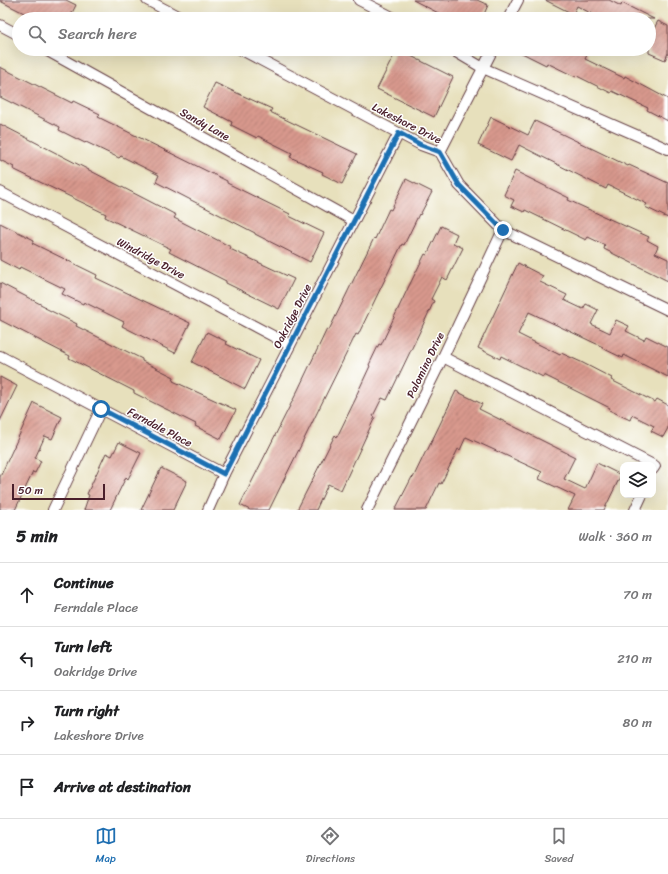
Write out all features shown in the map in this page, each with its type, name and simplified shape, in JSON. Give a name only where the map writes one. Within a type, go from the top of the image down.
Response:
[{"type":"street","points":[[147,0],[170,12]]},
{"type":"street","points":[[359,0],[382,12]]},
{"type":"street","points":[[512,12],[518,0]]},
{"type":"street","points":[[0,25],[12,31]]},
{"type":"street","name":"Sandy Lane","points":[[57,56],[354,221]]},
{"type":"street","name":"Lakeshore Drive","points":[[253,56],[421,145],[440,152],[459,185],[503,230],[668,310]]},
{"type":"street","points":[[463,56],[484,68],[668,149]]},
{"type":"street","points":[[440,152],[490,56]]},
{"type":"street","name":"Oakridge Drive","points":[[208,510],[224,474],[399,133]]},
{"type":"street","name":"Windridge Drive","points":[[0,192],[290,346]]},
{"type":"street","name":"Palomino Drive","points":[[367,510],[443,357],[503,230]]},
{"type":"street","name":"Ferndale Place","points":[[0,356],[224,474]]},
{"type":"street","points":[[443,357],[647,462]]},
{"type":"street","points":[[53,510],[101,409]]},
{"type":"street","points":[[635,510],[641,498]]},
{"type":"building","points":[[66,0],[76,5],[72,12],[22,12],[0,1]]},
{"type":"building","points":[[413,0],[477,0],[488,5],[485,12],[436,12]]},
{"type":"building","points":[[545,0],[609,0],[621,6],[622,3],[640,12],[589,12],[577,6],[574,12],[569,12]]},
{"type":"building","points":[[658,21],[668,26],[668,53],[665,60],[656,56],[656,25]]},
{"type":"building","points":[[394,56],[411,56],[453,77],[434,117],[377,89]]},
{"type":"building","points":[[528,56],[586,56],[585,59],[624,78],[625,76],[668,99],[668,121],[647,110],[648,108],[612,91],[611,93],[547,63],[546,65]]},
{"type":"building","points":[[0,67],[72,103],[73,101],[100,114],[98,117],[227,181],[227,183],[290,214],[289,216],[324,233],[310,262],[156,182],[159,175],[121,156],[119,158],[86,142],[85,143],[59,130],[60,127],[0,97]]},
{"type":"building","points":[[215,83],[272,109],[270,112],[357,154],[342,184],[322,174],[323,172],[290,157],[292,153],[258,136],[257,138],[231,125],[232,122],[203,107]]},
{"type":"building","points":[[491,117],[528,135],[535,121],[628,166],[629,165],[668,183],[668,218],[645,207],[647,204],[608,185],[606,189],[519,145],[511,161],[478,145]]},
{"type":"building","points":[[0,124],[176,215],[174,218],[231,247],[230,249],[294,279],[279,309],[226,283],[226,281],[169,252],[171,249],[105,217],[106,214],[13,169],[14,167],[0,160]]},
{"type":"building","points":[[515,171],[569,198],[568,200],[649,237],[647,240],[658,246],[655,253],[668,259],[668,281],[604,249],[605,245],[588,237],[586,240],[525,210],[524,212],[511,206],[514,200],[504,195]]},
{"type":"building","points":[[406,179],[432,192],[420,215],[419,214],[404,245],[402,244],[358,335],[356,334],[269,510],[250,510],[240,505],[327,329],[329,330],[374,238],[375,239],[389,209],[391,210]]},
{"type":"building","points":[[0,223],[34,240],[32,243],[97,275],[96,278],[190,323],[175,353],[122,326],[124,322],[84,302],[83,304],[62,294],[65,289],[20,267],[19,270],[0,260]]},
{"type":"building","points":[[441,226],[457,234],[453,243],[463,248],[447,280],[442,277],[431,299],[434,301],[387,400],[382,398],[373,416],[375,417],[341,490],[328,484],[316,510],[297,510],[335,435],[337,437],[357,396],[379,344],[381,345],[425,254],[427,255]]},
{"type":"building","points":[[518,263],[543,276],[540,282],[567,295],[564,300],[583,309],[586,304],[598,310],[591,324],[610,333],[616,320],[629,326],[626,331],[644,340],[646,336],[668,347],[668,377],[624,355],[623,358],[529,312],[518,334],[560,355],[561,353],[581,362],[612,378],[611,380],[655,402],[657,399],[668,405],[668,428],[663,437],[651,431],[654,426],[632,415],[630,420],[609,410],[610,408],[544,375],[543,377],[501,356],[500,359],[478,348]]},
{"type":"building","points":[[0,283],[77,324],[76,326],[174,377],[173,381],[236,410],[221,439],[195,426],[196,424],[69,358],[70,356],[0,320]]},
{"type":"building","points":[[207,332],[227,342],[226,344],[259,360],[245,389],[192,362]]},
{"type":"building","points":[[0,377],[17,386],[0,421]]},
{"type":"building","points":[[456,391],[482,404],[479,409],[575,457],[564,479],[585,489],[597,463],[620,474],[620,477],[604,510],[568,510],[575,496],[539,479],[542,472],[466,437],[460,450],[458,449],[441,484],[439,483],[426,510],[395,510],[427,451]]},
{"type":"building","points":[[34,403],[62,417],[52,439],[45,436],[35,458],[41,461],[35,473],[33,472],[15,510],[0,510],[0,477]]},
{"type":"building","points":[[119,442],[141,453],[128,479],[126,477],[110,510],[84,510],[89,495],[87,494],[106,453],[112,456]]},
{"type":"building","points":[[161,468],[187,481],[173,510],[141,510]]},
{"type":"route","points":[[101,409],[224,474],[399,133],[421,145],[440,152],[459,185],[503,230]]}]
